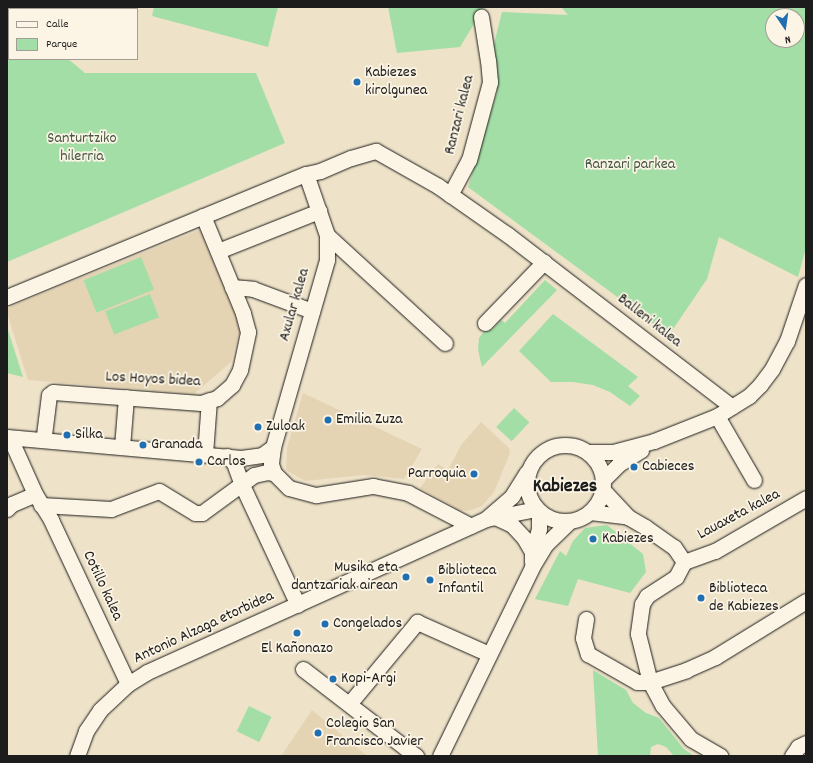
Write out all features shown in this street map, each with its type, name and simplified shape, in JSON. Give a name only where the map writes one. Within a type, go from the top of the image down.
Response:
[{"type":"street","name":"Ranzari kalea","points":[[450,194],[469,160],[490,82],[481,17]]},
{"type":"street","points":[[7,297],[306,174],[320,171],[351,158],[376,152],[450,194],[544,262],[485,323]]},
{"type":"street","name":"Axular kalea","points":[[274,473],[271,464],[273,446],[327,260],[327,235],[306,174]]},
{"type":"street","points":[[218,251],[319,211]]},
{"type":"street","name":"Los Hoyos bidea","points":[[44,439],[49,395],[51,393],[201,403],[217,398],[232,385],[240,370],[248,332],[243,313],[203,216]]},
{"type":"street","points":[[327,235],[445,343]]},
{"type":"street","name":"Balleni kalea","points":[[544,262],[732,407]]},
{"type":"street","points":[[587,452],[613,452],[654,441],[717,416],[749,396],[772,369],[787,341],[806,285]]},
{"type":"street","points":[[232,287],[253,289],[312,311]]},
{"type":"street","points":[[122,447],[126,397]]},
{"type":"street","points":[[209,400],[216,455]]},
{"type":"street","points":[[717,416],[754,480]]},
{"type":"street","points":[[8,438],[44,439],[254,458],[268,452],[273,446]]},
{"type":"street","name":"Cotillo kalea","points":[[8,438],[38,499],[51,520],[128,684]]},
{"type":"street","points":[[654,441],[620,464],[603,485],[598,502],[590,512],[581,518],[570,521],[559,521],[549,518],[538,510],[527,490],[529,470],[534,459],[543,451],[554,446],[565,444],[577,446],[595,459],[601,469],[603,485],[628,517],[674,547],[684,562],[676,577],[647,596],[642,604],[638,634],[650,682],[663,706],[691,739],[720,756]]},
{"type":"street","points":[[216,455],[234,463],[242,484],[298,605]]},
{"type":"street","name":"Antonio Alzaga etorbidea","points":[[491,518],[512,496],[529,470]]},
{"type":"street","points":[[7,509],[12,504],[38,499],[111,509],[158,491],[195,513],[202,513],[254,475],[261,472],[274,473],[289,488],[316,495],[373,486],[408,493],[471,526]]},
{"type":"street","name":"Lauaxeta kalea","points":[[684,562],[715,552],[806,498]]},
{"type":"street","points":[[532,567],[532,552],[539,528],[538,510]]},
{"type":"street","name":"Antonio Alzaga etorbidea","points":[[77,756],[86,731],[100,710],[128,684],[147,672],[471,526],[491,518],[538,510]]},
{"type":"street","points":[[590,512],[628,517]]},
{"type":"street","points":[[491,518],[512,524],[524,538],[532,552]]},
{"type":"street","points":[[440,756],[532,567],[546,544],[570,521]]},
{"type":"street","points":[[586,619],[583,638],[588,654],[638,682],[650,682],[686,670],[714,657],[806,601]]},
{"type":"street","points":[[349,704],[417,622],[489,654]]},
{"type":"street","points":[[303,669],[416,756]]},
{"type":"street","points":[[792,756],[798,747],[806,743]]},
{"type":"shaded area","points":[[202,229],[242,323],[231,362],[194,394],[28,380],[7,313],[7,308]]},
{"type":"shaded area","name":"Emilia Zuza","points":[[303,393],[422,449],[404,479],[364,475],[305,481],[286,470],[287,448]]},
{"type":"shaded area","points":[[481,422],[509,448],[510,453],[494,492],[482,506],[468,511],[459,510],[420,488],[438,464],[448,470],[461,445]]},
{"type":"shaded area","name":"Colegio San Francisco Javier","points":[[312,710],[367,756],[281,756]]},
{"type":"green space","points":[[154,7],[278,7],[268,47],[152,16]]},
{"type":"green space","points":[[388,7],[483,7],[483,9],[460,47],[397,53]]},
{"type":"green space","name":"Ranzari parkea","points":[[561,7],[806,7],[806,248],[798,277],[719,237],[707,279],[669,335],[468,187],[497,92],[493,48],[502,12],[568,15]]},
{"type":"green space","name":"Santurtziko hilerria","points":[[8,29],[8,60],[69,60],[85,73],[256,73],[285,143],[7,262]]},
{"type":"green space","points":[[141,257],[154,289],[97,313],[84,280]]},
{"type":"green space","points":[[545,280],[557,290],[482,367],[478,350],[479,338],[487,327],[492,330],[501,320],[505,323]]},
{"type":"green space","points":[[150,294],[159,317],[114,335],[105,311]]},
{"type":"green space","points":[[553,314],[638,377],[628,386],[640,396],[630,406],[610,392],[593,385],[573,382],[551,382],[519,351]]},
{"type":"green space","points":[[7,327],[23,377],[7,373]]},
{"type":"green space","points":[[514,408],[529,422],[512,441],[496,427]]},
{"type":"green space","points":[[607,525],[643,554],[646,572],[630,593],[578,579],[568,606],[535,599],[560,551],[566,556],[573,541],[585,528]]},
{"type":"green space","points":[[593,670],[626,690],[633,703],[646,713],[659,718],[684,749],[694,756],[674,756],[666,747],[658,744],[651,747],[650,756],[598,756]]},
{"type":"green space","points":[[249,706],[271,717],[259,742],[237,731]]},
{"type":"place","name":"Kabiezes kirolgunea","points":[[357,82]]},
{"type":"place","name":"Emilia Zuza","points":[[328,420]]},
{"type":"place","name":"Zuloak","points":[[258,427]]},
{"type":"place","name":"Silka","points":[[67,435]]},
{"type":"place","name":"Granada","points":[[143,445]]},
{"type":"place","name":"Carlos","points":[[199,462]]},
{"type":"place","name":"Cabieces","points":[[634,467]]},
{"type":"place","name":"Parroquia","points":[[474,474]]},
{"type":"place","name":"Kabiezes","points":[[593,539]]},
{"type":"place","name":"Musika eta dantzariak airean","points":[[406,577]]},
{"type":"place","name":"Biblioteca Infantil","points":[[430,580]]},
{"type":"place","name":"Biblioteca de Kabiezes","points":[[701,598]]},
{"type":"place","name":"Congelados","points":[[325,624]]},
{"type":"place","name":"El Kañonazo","points":[[297,633]]},
{"type":"place","name":"Kopi-Argi","points":[[333,679]]},
{"type":"place","name":"Colegio San Francisco Javier","points":[[318,733]]},
{"type":"district","name":"Kabiezes","points":[[565,487]]}]
